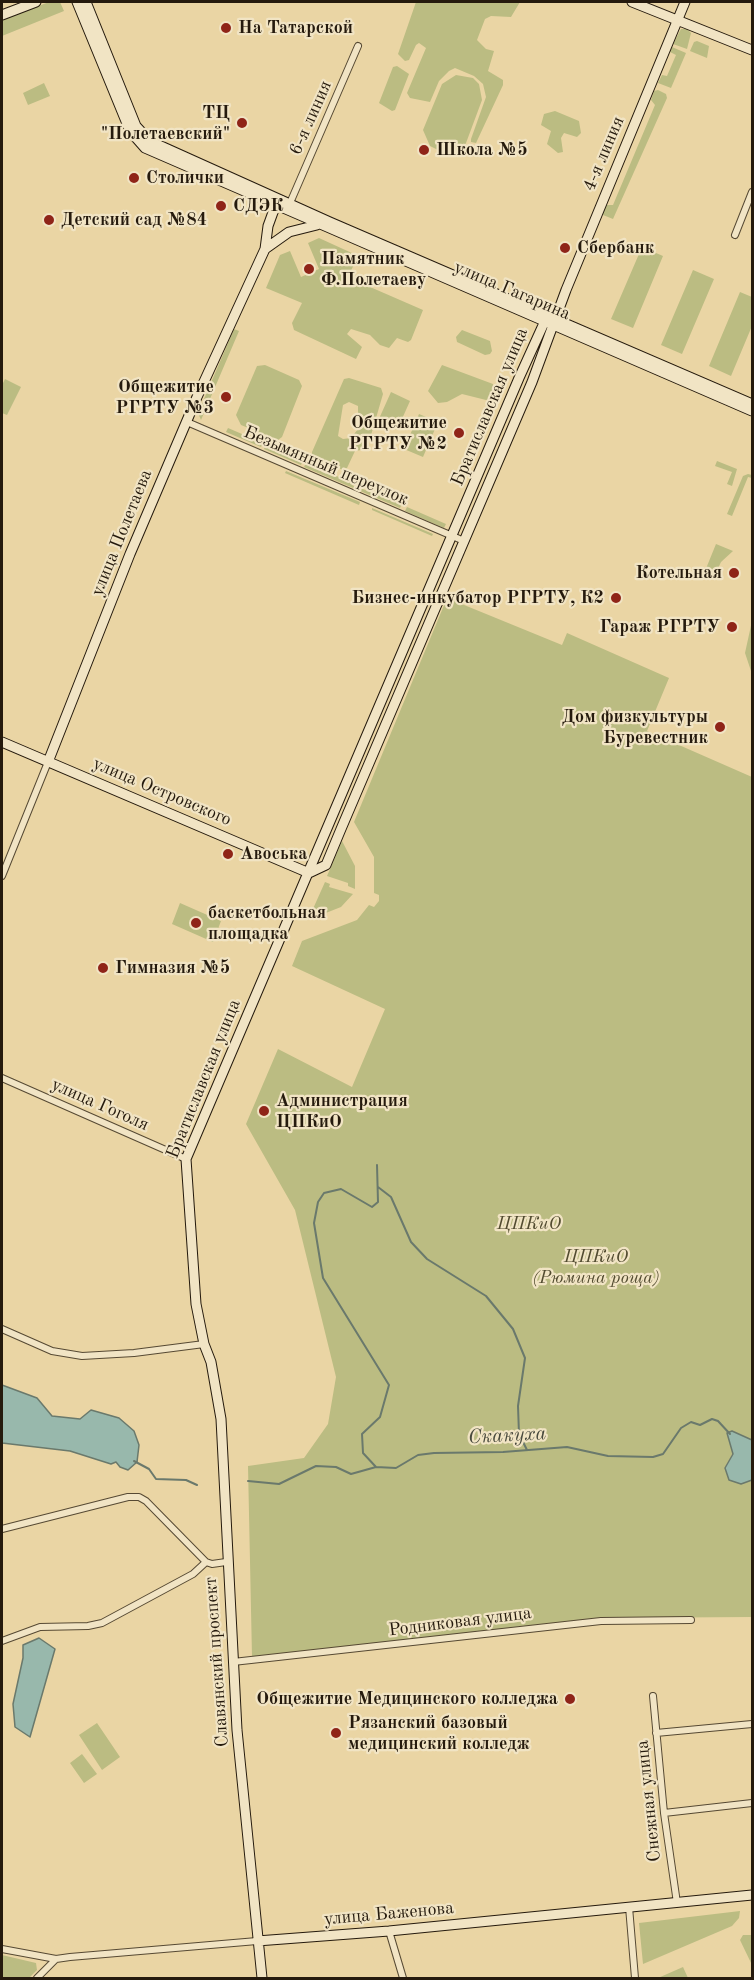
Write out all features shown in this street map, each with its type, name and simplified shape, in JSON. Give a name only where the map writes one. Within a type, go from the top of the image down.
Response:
[{"type":"street","points":[[2,15],[36,2]]},
{"type":"street","name":"улица Гагарина","points":[[77,2],[130,131],[136,140],[155,153],[752,410]]},
{"type":"street","name":"улица Гагарина","points":[[86,2],[132,116],[143,135],[158,144],[551,323],[753,404]]},
{"type":"street","points":[[632,2],[753,50]]},
{"type":"street","name":"4-я линия","points":[[551,323],[685,2]]},
{"type":"street","name":"6-я линия","points":[[290,203],[358,46]]},
{"type":"street","points":[[261,189],[276,204],[290,203]]},
{"type":"street","points":[[735,235],[753,192]]},
{"type":"street","name":"улица Полетаева","points":[[2,876],[130,554],[265,249],[268,226],[276,204]]},
{"type":"street","points":[[265,249],[289,232],[308,225],[319,225]]},
{"type":"street","name":"Братиславская улица","points":[[204,1344],[192,1265],[186,1159],[453,537],[551,323]]},
{"type":"street","name":"Братиславская улица","points":[[309,873],[326,865],[464,541],[551,323]]},
{"type":"street","name":"Безымянный переулок","points":[[187,422],[453,537]]},
{"type":"street","points":[[453,537],[464,541]]},
{"type":"street","name":"улица Островского","points":[[2,742],[309,873]]},
{"type":"street","name":"улица Гоголя","points":[[2,1078],[186,1159]]},
{"type":"street","points":[[2,1329],[52,1352],[82,1356],[134,1353],[204,1344]]},
{"type":"street","name":"Славянский проспект","points":[[204,1344],[211,1362],[221,1419],[226,1562],[233,1662],[262,1978]]},
{"type":"street","points":[[2,1529],[128,1497],[139,1497],[146,1501],[206,1562],[213,1564],[226,1562]]},
{"type":"street","points":[[2,1641],[40,1627],[88,1626],[102,1623],[193,1574],[206,1562]]},
{"type":"street","name":"Родниковая улица","points":[[233,1662],[601,1621],[691,1620]]},
{"type":"street","name":"Снежная улица","points":[[653,1696],[664,1813],[677,1903]]},
{"type":"street","points":[[656,1733],[753,1724]]},
{"type":"street","points":[[664,1813],[753,1803]]},
{"type":"street","name":"улица Баженова","points":[[2,1949],[56,1959],[389,1931],[753,1895]]},
{"type":"street","points":[[629,1907],[635,1978]]},
{"type":"street","points":[[389,1931],[403,1978]]},
{"type":"street","points":[[37,1978],[56,1959]]},
{"type":"green space","points":[[49,2],[60,2],[64,11],[2,36],[2,20]]},
{"type":"green space","points":[[416,2],[520,2],[511,17],[491,16],[485,19],[477,40],[486,49],[494,51],[488,71],[503,80],[503,85],[476,143],[471,142],[471,139],[486,97],[483,84],[474,76],[455,68],[449,71],[439,81],[430,102],[410,98],[407,93],[426,48],[419,43],[409,60],[405,61],[398,54]]},
{"type":"green space","points":[[681,29],[687,29],[691,33],[687,49],[673,44]]},
{"type":"green space","points":[[694,42],[709,46],[707,58],[690,51]]},
{"type":"green space","points":[[672,47],[686,53],[671,88],[658,83],[662,75],[667,76],[676,55],[670,52]]},
{"type":"green space","points":[[397,66],[409,74],[395,110],[392,111],[379,103],[393,67]]},
{"type":"green space","points":[[456,75],[473,78],[479,84],[482,100],[462,149],[446,154],[430,146],[423,130],[442,84]]},
{"type":"green space","points":[[44,83],[50,96],[28,105],[23,93]]},
{"type":"green space","points":[[658,90],[666,94],[667,98],[613,219],[603,215],[602,212],[605,205],[613,205],[655,105],[651,100],[654,91]]},
{"type":"green space","points":[[555,111],[579,121],[581,133],[577,137],[564,133],[561,138],[563,152],[558,153],[547,144],[551,131],[541,125],[544,114]]},
{"type":"green space","points":[[319,238],[354,254],[356,260],[350,273],[354,280],[423,310],[411,340],[408,342],[397,338],[389,348],[380,345],[370,335],[351,329],[347,334],[362,347],[356,359],[294,330],[292,323],[302,303],[266,288],[280,255],[290,251],[301,277],[319,269],[308,243]]},
{"type":"green space","points":[[642,247],[663,256],[633,328],[611,319]]},
{"type":"green space","points":[[693,270],[714,279],[682,354],[661,345]]},
{"type":"green space","points":[[740,292],[752,297],[752,326],[731,376],[709,366]]},
{"type":"green space","points":[[234,329],[239,331],[201,420],[198,413]]},
{"type":"green space","points":[[462,330],[490,341],[492,351],[490,354],[485,355],[457,342],[456,337]]},
{"type":"green space","points":[[265,365],[299,380],[302,386],[282,437],[278,440],[241,425],[236,415],[257,366]]},
{"type":"green space","points":[[442,365],[493,384],[492,398],[486,400],[462,394],[447,402],[438,403],[428,391]]},
{"type":"green space","points":[[349,378],[381,388],[383,394],[367,449],[355,451],[347,468],[343,470],[312,457],[312,452],[344,379]],"holes":[[[349,402],[358,406],[358,429],[351,438],[343,439],[338,436],[343,405]]]},
{"type":"green space","points":[[5,379],[21,387],[7,415],[2,413],[2,385]]},
{"type":"green space","points":[[391,392],[410,401],[397,430],[378,421]]},
{"type":"green space","points":[[419,414],[438,422],[423,457],[404,449]]},
{"type":"green space","points":[[228,428],[263,443],[261,447],[226,432]]},
{"type":"green space","points":[[266,444],[303,460],[301,465],[264,449]]},
{"type":"green space","points":[[717,461],[737,469],[732,486],[727,484],[732,472],[715,466]]},
{"type":"green space","points":[[306,463],[353,483],[352,485],[402,504],[400,508],[304,467]]},
{"type":"green space","points":[[286,471],[360,502],[359,505],[285,473]]},
{"type":"green space","points":[[752,475],[752,478],[748,477],[732,516],[727,514],[743,476]]},
{"type":"green space","points":[[407,507],[446,524],[444,528],[405,511]]},
{"type":"green space","points":[[372,508],[433,534],[432,536],[372,510]]},
{"type":"green space","points":[[716,544],[733,551],[721,562],[715,575],[705,571]]},
{"type":"green space","name":"ЦПКиО","points":[[447,598],[562,645],[567,633],[669,678],[647,731],[752,777],[752,1440],[732,1431],[730,1440],[733,1453],[725,1468],[741,1484],[752,1480],[752,1617],[602,1618],[252,1657],[248,1466],[304,1458],[328,1424],[336,1377],[295,1210],[246,1124],[278,1049],[352,1087],[385,1009],[292,966],[302,941],[357,920],[369,905],[374,907],[379,901],[379,895],[374,893],[374,857],[354,822]]},
{"type":"green space","points":[[752,621],[752,674],[745,653]]},
{"type":"green space","points":[[342,841],[355,866],[355,889],[348,886],[348,883],[327,876]]},
{"type":"green space","points":[[325,882],[330,884],[329,887],[353,894],[341,907],[308,920]]},
{"type":"green space","name":"баскетбольная площадка","points":[[180,903],[221,921],[213,942],[172,924]]},
{"type":"green space","points":[[97,1723],[120,1757],[102,1770],[79,1735]]},
{"type":"green space","points":[[82,1754],[97,1774],[84,1783],[70,1763]]},
{"type":"green space","points":[[740,1911],[739,1918],[732,1926],[643,1964],[639,1923]]},
{"type":"green space","points":[[743,1935],[752,1935],[752,1965],[740,1940]]},
{"type":"green space","points":[[2,1955],[36,1963],[37,1970],[29,1978],[2,1978]]},
{"type":"green space","points":[[683,1967],[688,1978],[658,1978]]},
{"type":"shaded area","points":[[2,1385],[37,1398],[52,1416],[80,1419],[91,1410],[119,1418],[134,1431],[139,1445],[137,1462],[128,1470],[120,1467],[116,1462],[111,1464],[70,1451],[2,1443]]},
{"type":"shaded area","points":[[732,1431],[752,1440],[752,1480],[741,1484],[729,1480],[725,1468],[733,1454],[727,1433]]},
{"type":"shaded area","points":[[39,1638],[55,1649],[30,1737],[15,1727],[13,1704],[23,1658],[23,1645]]},
{"type":"waterway","points":[[376,1467],[363,1453],[362,1434],[380,1417],[389,1385],[323,1278],[314,1223],[318,1202],[324,1193],[341,1189],[372,1207],[378,1202],[377,1165]]},
{"type":"waterway","points":[[378,1187],[391,1197],[411,1242],[427,1259],[486,1296],[513,1329],[525,1358],[518,1406],[519,1434],[527,1450]]},
{"type":"waterway","name":"Скакуха","points":[[248,1481],[279,1484],[316,1466],[336,1467],[351,1474],[376,1467],[396,1468],[418,1455],[434,1453],[503,1452],[567,1447],[608,1456],[653,1457],[663,1454],[681,1428],[691,1422],[700,1425],[712,1419],[718,1421],[730,1434]]},
{"type":"waterway","name":"Скакуха","points":[[134,1461],[149,1469],[156,1479],[186,1480],[197,1485]]},
{"type":"place","name":"На Татарской","points":[[226,28]]},
{"type":"place","name":"ТЦ \"Полетаевский\"","points":[[242,123]]},
{"type":"place","name":"Школа №5","points":[[424,150]]},
{"type":"place","name":"Столички","points":[[134,178]]},
{"type":"place","name":"СДЭК","points":[[221,206]]},
{"type":"place","name":"Детский сад №84","points":[[49,220]]},
{"type":"place","name":"Сбербанк","points":[[565,248]]},
{"type":"place","name":"Памятник Ф.Полетаеву","points":[[309,269]]},
{"type":"place","name":"Общежитие РГРТУ №3","points":[[226,397]]},
{"type":"place","name":"Общежитие РГРТУ №2","points":[[459,433]]},
{"type":"place","name":"Котельная","points":[[734,573]]},
{"type":"place","name":"Бизнес-инкубатор РГРТУ, К2","points":[[616,598]]},
{"type":"place","name":"Гараж РГРТУ","points":[[732,627]]},
{"type":"place","name":"Дом физкультуры Буревестник","points":[[720,727]]},
{"type":"place","name":"Авоська","points":[[228,854]]},
{"type":"place","name":"баскетбольная площадка","points":[[196,923]]},
{"type":"place","name":"Гимназия №5","points":[[103,968]]},
{"type":"place","name":"Администрация ЦПКиО","points":[[264,1111]]},
{"type":"place","name":"Общежитие Медицинского колледжа","points":[[570,1699]]},
{"type":"place","name":"Рязанский базовый медицинский колледж","points":[[336,1733]]},
{"type":"park label","name":"ЦПКиО (Рюмина роща)","points":[[596,1267]]}]
